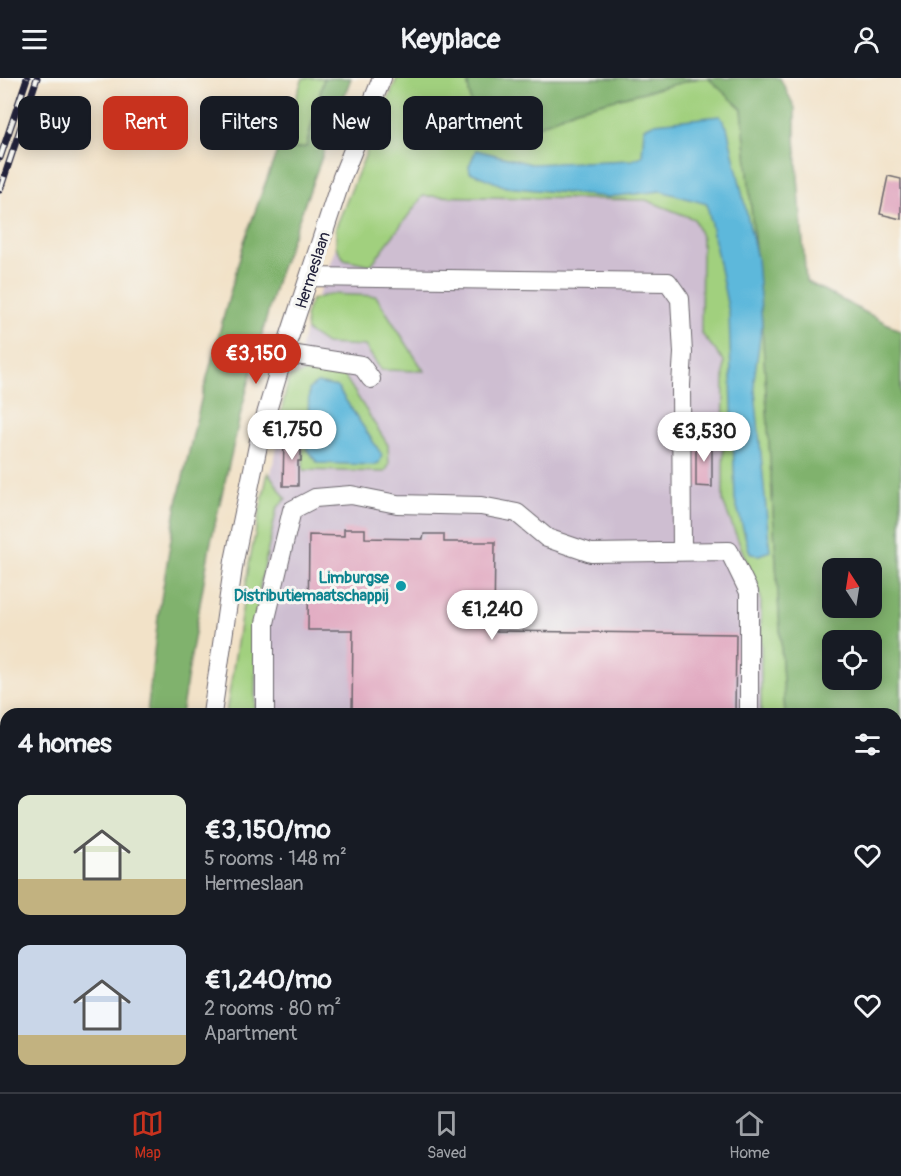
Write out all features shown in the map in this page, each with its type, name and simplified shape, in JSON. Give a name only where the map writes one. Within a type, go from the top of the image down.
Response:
[{"type":"street","name":"Hermeslaan","points":[[213,708],[234,561],[261,431],[342,177],[382,78]]},
{"type":"street","points":[[309,277],[668,282],[680,299],[683,353],[681,385],[682,551]]},
{"type":"street","points":[[284,353],[361,364],[371,379]]},
{"type":"street","points":[[265,708],[265,623],[292,510],[315,498],[351,495],[397,504],[481,506],[517,513],[547,538],[591,553],[729,551],[749,592],[749,708]]},
{"type":"shaded area","points":[[423,196],[646,200],[694,219],[702,239],[701,333],[724,361],[723,502],[761,598],[761,708],[244,708],[245,679],[271,473],[303,338],[336,246],[344,259],[371,264]]},
{"type":"green space","points":[[303,78],[324,78],[319,96],[311,96],[311,128],[306,147],[299,148],[299,96],[297,96]]},
{"type":"green space","points":[[324,78],[351,78],[344,96],[319,96]]},
{"type":"green space","points":[[397,78],[467,78],[470,96],[403,96],[403,150],[543,150],[543,124],[576,109],[699,78],[708,78],[742,108],[762,324],[785,708],[761,708],[761,598],[723,502],[724,361],[701,333],[702,239],[694,219],[646,200],[423,196],[371,265],[344,259],[336,246],[336,227],[368,150],[391,150],[390,96]]},
{"type":"green space","points":[[467,78],[699,78],[576,109],[543,124],[543,96],[470,96]]},
{"type":"green space","points":[[708,78],[780,78],[795,108],[795,138],[806,281],[901,331],[901,708],[785,708],[762,324],[742,109]]},
{"type":"green space","points":[[311,128],[311,150],[324,150],[277,279],[242,408],[210,546],[182,708],[148,708],[158,617],[177,503],[202,396],[244,242],[277,151],[299,150],[299,148],[306,147]]},
{"type":"green space","points":[[330,294],[376,296],[424,371],[381,370],[365,346],[326,344],[307,331],[305,316],[311,300]]},
{"type":"green space","points":[[321,368],[335,370],[344,375],[388,445],[389,465],[385,472],[303,470],[303,437],[276,435],[289,377]]},
{"type":"green space","points":[[268,472],[286,499],[277,508],[260,586],[256,632],[255,708],[227,708],[250,559]]},
{"type":"water","points":[[720,116],[727,127],[757,258],[762,324],[754,380],[770,551],[759,555],[751,554],[749,550],[735,500],[729,313],[707,204],[661,191],[608,197],[506,187],[470,172],[469,166],[476,150],[531,164],[632,160],[642,156],[644,128],[655,123]]},
{"type":"water","points":[[317,383],[337,387],[382,455],[379,463],[373,465],[318,463],[307,450],[309,389]]},
{"type":"building","points":[[888,176],[901,179],[901,219],[880,214]]},
{"type":"building","points":[[284,438],[301,438],[298,486],[283,486]]},
{"type":"building","points":[[696,440],[712,440],[712,487],[696,486]]},
{"type":"building","name":"Limburgse Distributiemaatschappij","points":[[344,529],[365,529],[365,538],[423,539],[424,534],[444,534],[444,542],[495,542],[494,631],[736,634],[735,708],[352,708],[353,630],[308,630],[309,535],[344,536]]},
{"type":"railway","points":[[0,158],[27,78]]},
{"type":"railway","points":[[0,190],[37,78]]},
{"type":"place","name":"Limburgse Distributiemaatschappij","points":[[401,586]]}]
